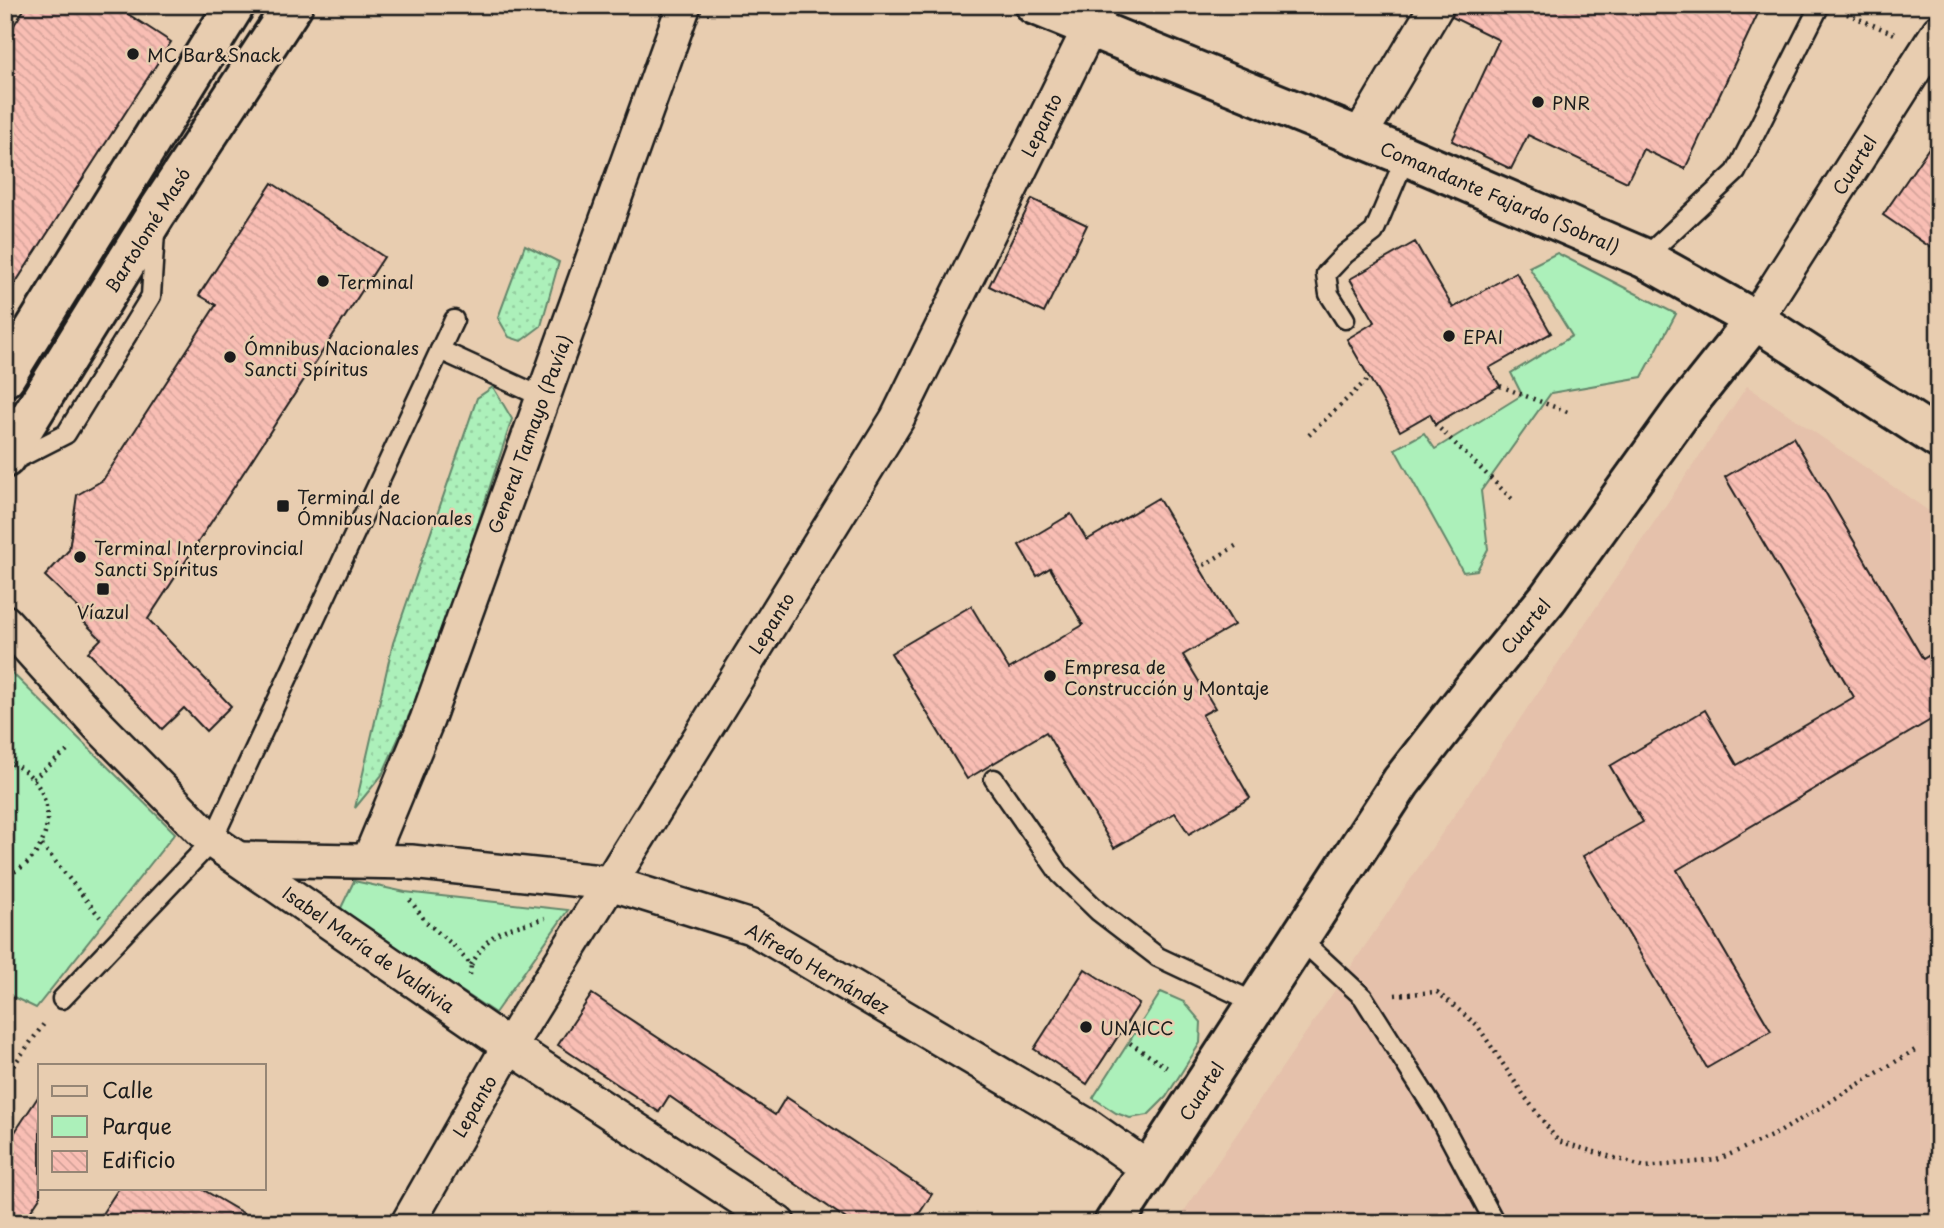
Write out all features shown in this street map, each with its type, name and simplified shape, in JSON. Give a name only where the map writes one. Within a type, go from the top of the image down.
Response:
[{"type":"main road","points":[[5,377],[234,5]]},
{"type":"main road","name":"Bartolomé Masó","points":[[5,458],[156,214],[292,5]]},
{"type":"main road","name":"Comandante Fajardo (Sobral)","points":[[1035,5],[1095,17],[1359,136],[1644,258],[1755,320],[1939,439]]},
{"type":"main road","name":"Cuartel","points":[[1114,1223],[1401,782],[1548,598],[1683,410],[1755,320]]},
{"type":"street","name":"General Tamayo (Pavía)","points":[[369,860],[427,720],[684,5]]},
{"type":"street","points":[[1359,136],[1437,5]]},
{"type":"street","name":"Lepanto","points":[[408,1223],[509,1046],[897,419],[1095,17]]},
{"type":"street","name":"Cuartel","points":[[1755,320],[1933,39]]},
{"type":"street","name":"Isabel María de Valdivia","points":[[5,622],[99,726],[226,850],[509,1046],[778,1223]]},
{"type":"street","name":"Alfredo Hernández","points":[[226,850],[411,862],[610,883],[751,927],[1088,1126],[1150,1170]]},
{"type":"lane","points":[[1644,258],[1737,172],[1820,5]]},
{"type":"lane","points":[[1345,319],[1329,293],[1326,274],[1345,254],[1374,232],[1406,156]]},
{"type":"lane","points":[[5,465],[66,434],[151,296],[156,214]]},
{"type":"lane","points":[[62,999],[118,940],[226,850],[454,320]]},
{"type":"lane","points":[[440,350],[542,397]]},
{"type":"lane","points":[[995,779],[1060,874],[1098,911],[1158,957],[1258,1004]]},
{"type":"lane","points":[[1300,939],[1363,997],[1436,1112],[1495,1223]]},
{"type":"path","points":[[1839,11],[1933,39]]},
{"type":"path","points":[[1309,435],[1369,378]]},
{"type":"path","points":[[1500,386],[1570,413]]},
{"type":"path","points":[[1435,424],[1512,499]]},
{"type":"path","points":[[1204,565],[1237,545]]},
{"type":"path","points":[[33,779],[99,726]]},
{"type":"path","points":[[5,761],[20,767],[33,779],[43,795],[47,812],[47,828],[42,845],[29,862],[5,875]]},
{"type":"path","points":[[42,845],[118,940]]},
{"type":"path","points":[[411,862],[405,892],[426,922],[471,965]]},
{"type":"path","points":[[437,996],[469,991],[471,965],[482,946],[497,932],[556,914]]},
{"type":"path","points":[[1363,997],[1437,992],[1478,1025],[1525,1097],[1558,1141],[1646,1167],[1717,1160],[1778,1133],[1915,1050]]},
{"type":"path","points":[[5,1077],[62,999]]},
{"type":"shaded area","points":[[1747,386],[1939,518],[1939,1223],[1176,1223]]},
{"type":"green space","points":[[525,245],[559,262],[541,326],[521,341],[509,337],[498,318]]},
{"type":"green space","points":[[1557,253],[1676,314],[1642,377],[1551,393],[1481,491],[1488,549],[1477,570],[1463,572],[1395,449],[1424,433],[1435,449],[1522,395],[1511,373],[1572,336],[1529,267]]},
{"type":"green space","points":[[493,387],[512,419],[432,664],[382,775],[355,808],[393,643],[477,398]]},
{"type":"green space","points":[[5,666],[175,833],[36,1008],[5,993]]},
{"type":"green space","points":[[354,881],[405,892],[568,910],[495,1013],[340,910]]},
{"type":"green space","points":[[1161,992],[1184,1002],[1201,1022],[1200,1043],[1166,1097],[1148,1115],[1130,1118],[1116,1113],[1093,1098]]},
{"type":"building","points":[[27,5],[114,5],[171,42],[5,299],[5,39]]},
{"type":"building","name":"PNR","points":[[1456,5],[1762,5],[1685,169],[1643,149],[1627,182],[1528,135],[1511,169],[1452,141],[1499,40],[1452,17]]},
{"type":"building","points":[[1939,133],[1939,253],[1883,215]]},
{"type":"building","points":[[272,183],[384,257],[148,619],[231,706],[206,731],[184,708],[162,729],[88,652],[101,639],[83,621],[88,617],[45,576],[69,550],[77,495],[103,480],[216,305],[199,295]]},
{"type":"building","points":[[1032,199],[1087,225],[1044,313],[989,286]]},
{"type":"building","name":"EPAI","points":[[1415,242],[1453,308],[1516,272],[1551,333],[1489,368],[1500,386],[1435,424],[1430,414],[1400,431],[1347,339],[1375,322],[1350,279]]},
{"type":"building","points":[[1793,437],[1923,659],[1939,649],[1939,715],[1677,870],[1771,1031],[1707,1068],[1583,856],[1643,822],[1610,766],[1705,710],[1737,765],[1854,697],[1725,477]]},
{"type":"building","name":"Empresa de Construcción y Montaje","points":[[1158,498],[1234,625],[1183,655],[1215,708],[1202,715],[1250,798],[1189,834],[1175,813],[1114,848],[1046,732],[967,779],[891,653],[971,606],[1009,669],[1083,625],[1050,568],[1037,576],[1019,545],[1071,514],[1087,540]]},
{"type":"building","name":"UNAICC","points":[[1085,969],[1139,1004],[1087,1084],[1034,1049]]},
{"type":"building","points":[[592,994],[775,1115],[786,1097],[932,1194],[913,1223],[852,1223],[669,1096],[659,1112],[558,1045]]},
{"type":"building","points":[[38,1097],[40,1197],[23,1223],[5,1223],[5,1147]]},
{"type":"building","points":[[118,1190],[203,1190],[260,1223],[96,1223]]},
{"type":"place","name":"MC Bar&Snack","points":[[133,54]]},
{"type":"place","name":"PNR","points":[[1538,102]]},
{"type":"place","name":"Terminal","points":[[323,281]]},
{"type":"place","name":"EPAI","points":[[1449,336]]},
{"type":"place","name":"Ómnibus Nacionales Sancti Spíritus","points":[[230,357]]},
{"type":"place","name":"Terminal de Ómnibus Nacionales","points":[[283,506]]},
{"type":"place","name":"Terminal Interprovincial Sancti Spíritus","points":[[80,557]]},
{"type":"place","name":"Víazul","points":[[103,589]]},
{"type":"place","name":"Empresa de Construcción y Montaje","points":[[1050,676]]},
{"type":"place","name":"UNAICC","points":[[1086,1027]]}]
